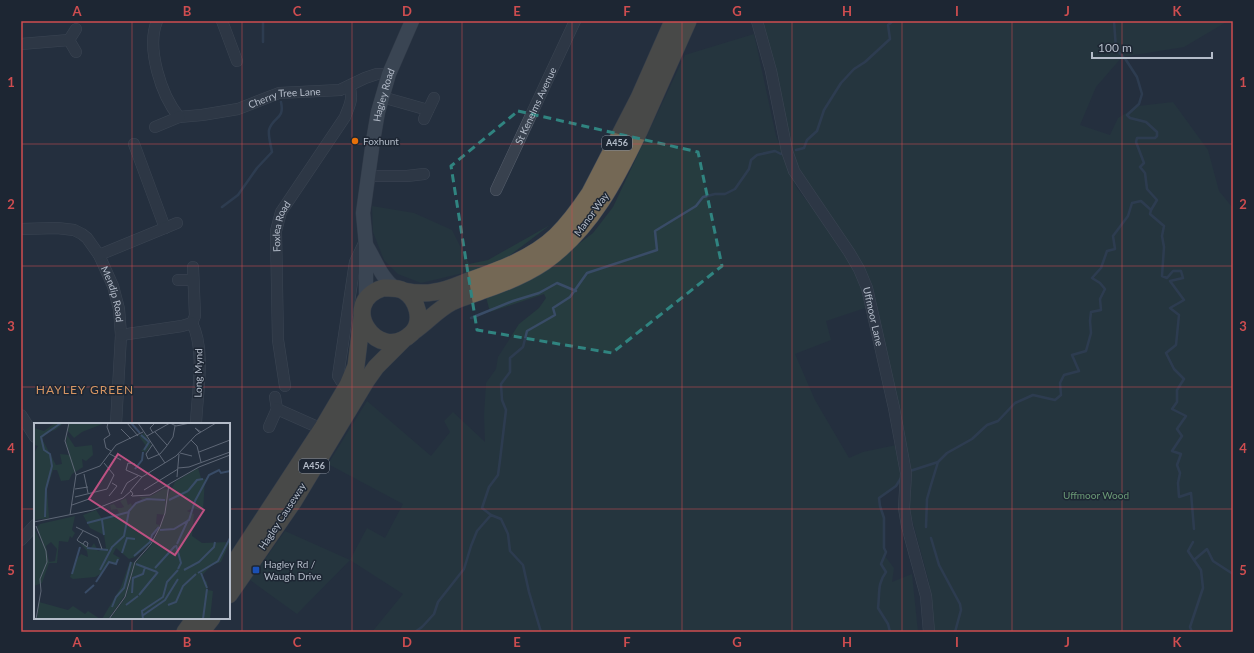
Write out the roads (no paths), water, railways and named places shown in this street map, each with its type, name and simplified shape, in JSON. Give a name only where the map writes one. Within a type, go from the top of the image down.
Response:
[{"type":"highway","name":"Manor Way","points":[[400,290],[418,293],[436,292],[460,284],[512,264],[538,249],[556,236],[582,206],[590,193],[639,98],[673,21]]},
{"type":"highway","name":"Manor Way","points":[[408,335],[439,310],[453,301],[499,285],[528,272],[569,243],[582,229],[599,206],[622,165],[688,21]]},
{"type":"highway","name":"A456","points":[[362,318],[363,305],[374,290],[383,288],[400,290]]},
{"type":"highway","points":[[362,318],[365,327],[372,336],[379,340],[392,342],[408,335],[418,319],[418,310],[414,300],[400,290]]},
{"type":"highway","name":"Hagley Causeway","points":[[230,569],[322,429],[348,385],[356,366],[362,318]]},
{"type":"highway","name":"Hagley Causeway","points":[[230,594],[293,502],[366,381],[376,367],[408,335]]},
{"type":"highway","points":[[185,632],[204,626]]},
{"type":"main road","name":"Hagley Road","points":[[366,299],[366,243],[363,213],[373,141],[378,112],[389,74],[412,21]]},
{"type":"main road","name":"Hagley Road","points":[[366,243],[389,284],[400,290]]},
{"type":"street","points":[[157,21],[154,54],[157,70],[173,110],[179,117]]},
{"type":"street","points":[[222,21],[237,61]]},
{"type":"street","name":"St Kenelms Avenue","points":[[496,190],[575,21]]},
{"type":"street","name":"Uffmoor Lane","points":[[757,21],[770,71],[787,151],[794,171],[849,252],[859,269],[867,288],[894,408],[906,473],[904,508],[907,526],[926,596],[929,632]]},
{"type":"street","points":[[69,40],[76,29]]},
{"type":"street","points":[[21,44],[69,40]]},
{"type":"street","points":[[69,40],[76,52]]},
{"type":"street","name":"Cherry Tree Lane","points":[[155,127],[179,117],[238,109],[273,94],[340,90],[377,74],[389,74]]},
{"type":"street","name":"Foxlea Road","points":[[285,386],[278,340],[276,231],[281,212],[344,117],[351,101],[352,93],[349,86]]},
{"type":"street","points":[[382,97],[426,115],[434,98]]},
{"type":"street","points":[[134,144],[165,228]]},
{"type":"street","points":[[368,176],[407,176],[424,174]]},
{"type":"street","points":[[100,255],[177,223]]},
{"type":"street","name":"Mendip Road","points":[[21,229],[57,228],[74,230],[87,238],[100,255],[118,302],[121,335],[116,423]]},
{"type":"street","points":[[348,385],[341,381],[338,376],[355,262],[366,243]]},
{"type":"street","name":"Long Mynd","points":[[193,267],[195,316],[192,323],[196,331],[199,349],[196,423]]},
{"type":"street","points":[[178,280],[193,280]]},
{"type":"street","points":[[121,335],[182,326],[192,323]]},
{"type":"street","points":[[269,427],[277,409],[275,397]]},
{"type":"street","points":[[277,409],[322,429]]},
{"type":"street","points":[[21,415],[34,435]]},
{"type":"street","points":[[21,540],[34,526]]},
{"type":"waterway","points":[[263,21],[263,42]]},
{"type":"waterway","points":[[796,150],[804,148],[807,140],[817,131],[824,110],[841,83],[854,69],[865,62],[890,39],[888,25],[893,21]]},
{"type":"waterway","points":[[926,527],[927,499],[938,462],[947,453],[972,439],[987,425],[998,421],[1015,403],[1033,395],[1055,400],[1061,395],[1060,383],[1064,375],[1079,371],[1072,355],[1086,351],[1091,333],[1091,312],[1101,310],[1100,299],[1105,289],[1100,283],[1092,278],[1101,268],[1107,251],[1115,249],[1113,236],[1128,216],[1132,203],[1141,201],[1151,210],[1157,200],[1147,189],[1145,173],[1140,167],[1144,163],[1136,142],[1137,138],[1155,138],[1157,136],[1157,132],[1146,122],[1130,118],[1127,115],[1139,104],[1142,94],[1137,77],[1126,60],[1116,49],[1114,21]]},
{"type":"waterway","points":[[222,207],[238,195],[257,168],[272,152],[269,130],[273,122],[280,115],[282,108],[281,102]]},
{"type":"waterway","points":[[541,632],[529,592],[523,565],[510,551],[508,534],[501,519],[491,515],[482,508],[489,487],[498,475],[506,410],[502,400],[501,384],[510,372],[510,358],[523,347],[527,331],[555,315],[553,308],[570,297],[587,273],[657,250],[655,231],[696,206],[703,197],[715,194],[725,194],[735,189],[749,169],[751,160],[757,155],[775,151],[781,154]]},
{"type":"waterway","points":[[1151,210],[1150,214],[1164,226],[1162,236],[1164,247],[1162,276],[1167,278],[1173,271],[1181,271],[1183,278],[1170,281],[1184,300],[1170,308],[1179,315],[1176,345],[1166,353],[1174,369],[1184,379],[1177,390],[1177,402],[1172,409],[1186,416],[1177,429],[1182,436],[1172,451],[1181,454],[1177,465],[1180,473],[1178,483],[1179,497],[1191,493],[1194,529]]},
{"type":"waterway","points":[[471,318],[513,301],[539,293],[557,283],[576,291]]},
{"type":"waterway","points":[[910,471],[938,462]]},
{"type":"waterway","points":[[890,632],[888,624],[878,608],[880,585],[886,572],[881,564],[886,552],[884,548],[884,518],[879,498],[896,486],[901,478]]},
{"type":"waterway","points":[[415,632],[434,614],[438,602],[464,569],[477,531],[491,515]]},
{"type":"waterway","points":[[931,538],[939,565],[960,604],[961,610],[955,632]]},
{"type":"waterway","points":[[1193,542],[1188,551],[1194,560],[1207,549],[1213,561],[1233,574]]},
{"type":"waterway","points":[[1192,632],[1190,627],[1203,588],[1201,570],[1194,560]]},
{"type":"place","name":"Foxhunt","points":[[355,141]]},
{"type":"place","name":"Hagley Rd / Waugh Drive","points":[[256,570]]},
{"type":"district","name":"HAYLEY GREEN","points":[[85,390]]},
{"type":"park label","name":"Uffmoor Wood","points":[[1096,495]]}]
